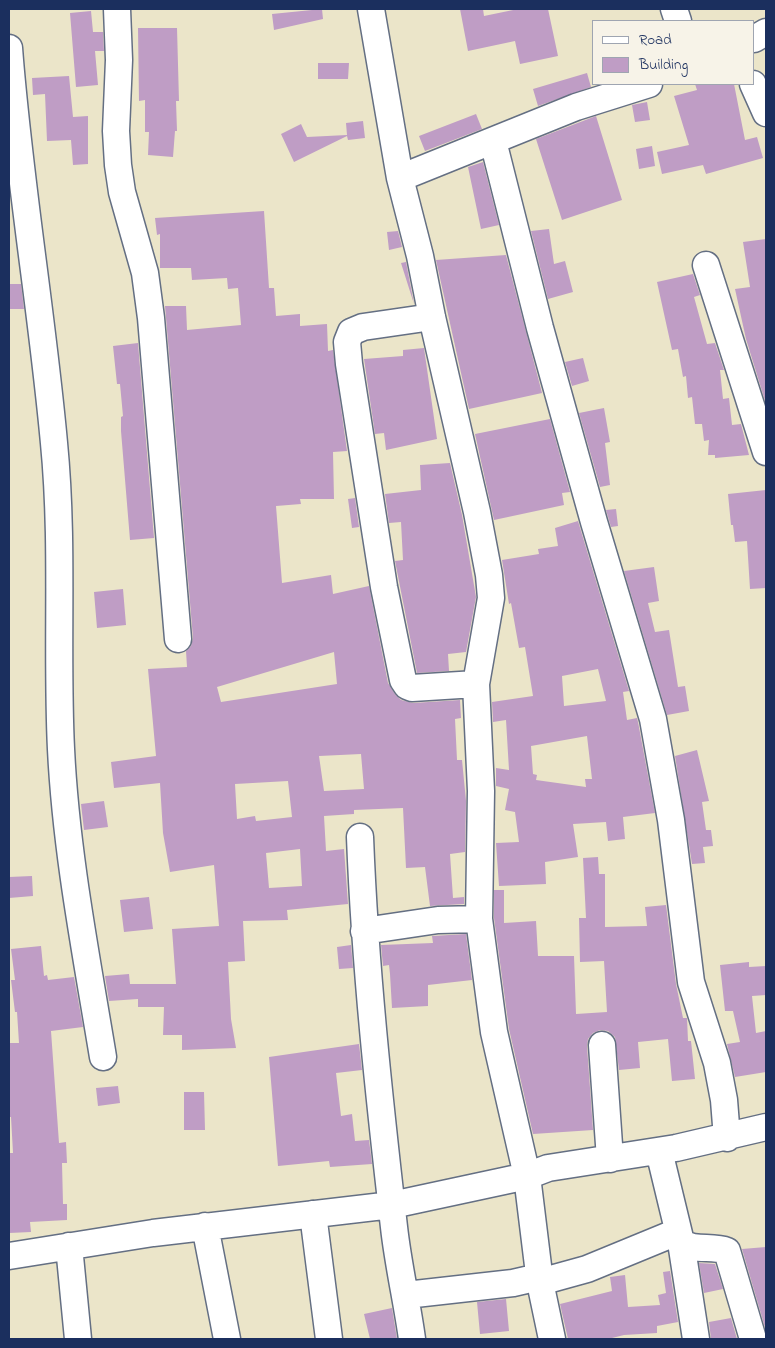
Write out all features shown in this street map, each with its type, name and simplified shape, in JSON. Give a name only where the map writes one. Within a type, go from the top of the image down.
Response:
[{"type":"street","points":[[117,9],[119,60],[116,131],[118,164],[122,192],[145,273],[157,380],[178,639]]},
{"type":"street","points":[[371,9],[400,178],[420,256],[432,317],[478,512],[489,575],[492,598],[476,684],[481,791],[479,919],[494,1032],[527,1176],[540,1280],[552,1339]]},
{"type":"street","points":[[755,38],[766,32]]},
{"type":"street","points":[[9,48],[18,152],[54,442],[60,522],[58,676],[66,821],[103,1056]]},
{"type":"street","points":[[400,178],[576,107],[646,85]]},
{"type":"street","points":[[753,85],[766,114]]},
{"type":"street","points":[[493,141],[540,328],[594,522],[652,719],[671,820],[691,982],[717,1063],[724,1100],[727,1138]]},
{"type":"street","points":[[706,265],[766,452]]},
{"type":"street","points":[[432,317],[371,326],[351,332],[347,342],[349,364],[384,587],[403,680],[407,686],[412,688],[476,684]]},
{"type":"street","points":[[360,837],[364,931],[394,1228],[412,1339]]},
{"type":"street","points":[[364,931],[438,920],[479,919]]},
{"type":"street","points":[[602,1045],[610,1159]]},
{"type":"street","points":[[9,1256],[205,1226],[392,1205],[527,1176],[548,1168],[659,1152],[727,1138],[766,1127]]},
{"type":"street","points":[[659,1152],[679,1237],[696,1339]]},
{"type":"street","points":[[313,1214],[329,1339]]},
{"type":"street","points":[[205,1226],[227,1339]]},
{"type":"street","points":[[406,1295],[540,1280],[587,1269],[679,1237]]},
{"type":"street","points":[[679,1237],[688,1247],[727,1250],[754,1339]]},
{"type":"street","points":[[70,1246],[78,1339]]},
{"type":"building","points":[[322,9],[323,19],[274,30],[272,14]]},
{"type":"building","points":[[460,9],[483,9],[484,16],[518,9],[548,9],[558,56],[520,64],[515,41],[468,51]]},
{"type":"building","points":[[91,11],[93,32],[103,32],[104,51],[95,51],[98,85],[76,87],[70,13]]},
{"type":"building","points":[[138,28],[177,28],[179,101],[176,101],[177,131],[175,131],[173,157],[148,155],[149,132],[145,132],[145,100],[139,101]]},
{"type":"building","points":[[318,63],[349,63],[348,79],[318,79]]},
{"type":"building","points":[[587,73],[591,87],[538,106],[533,89]]},
{"type":"building","points":[[69,76],[73,117],[88,116],[88,164],[73,165],[71,140],[47,141],[45,94],[33,95],[32,78]]},
{"type":"building","points":[[695,85],[734,85],[745,140],[757,137],[763,158],[706,174],[703,165],[662,174],[657,152],[689,145],[674,96],[697,90]]},
{"type":"building","points":[[647,102],[650,120],[635,122],[632,105]]},
{"type":"building","points":[[476,114],[482,129],[425,151],[419,136]]},
{"type":"building","points":[[596,116],[622,200],[562,220],[536,139]]},
{"type":"building","points":[[363,121],[365,138],[348,140],[347,136],[294,162],[281,134],[301,124],[307,137],[347,135],[346,123]]},
{"type":"building","points":[[652,146],[655,166],[639,169],[636,149]]},
{"type":"building","points":[[483,162],[499,225],[481,229],[468,167]]},
{"type":"building","points":[[264,211],[269,288],[274,288],[276,316],[300,314],[300,326],[327,324],[328,351],[333,350],[347,451],[333,452],[334,499],[300,499],[301,504],[276,506],[282,583],[331,575],[333,594],[369,586],[388,683],[395,694],[401,700],[413,703],[460,700],[461,718],[455,719],[457,760],[462,760],[466,801],[465,852],[450,854],[453,898],[464,897],[464,904],[430,906],[425,867],[406,868],[403,808],[354,810],[354,814],[324,816],[326,851],[344,849],[348,904],[287,910],[288,920],[243,921],[245,961],[228,962],[231,1019],[236,1048],[182,1050],[182,1035],[163,1035],[164,1007],[138,1007],[138,999],[109,1001],[105,976],[129,974],[130,984],[176,984],[172,929],[219,926],[214,865],[170,872],[163,833],[160,783],[114,788],[111,762],[156,756],[148,669],[187,667],[186,651],[191,646],[193,638],[165,306],[186,306],[187,330],[241,325],[238,288],[228,289],[227,278],[192,280],[191,268],[160,268],[160,234],[157,235],[155,218]],"holes":[[[334,652],[337,684],[221,702],[217,687]],[[361,754],[364,789],[324,791],[319,756]],[[288,781],[292,817],[256,821],[255,816],[237,819],[235,784]],[[300,849],[302,886],[269,888],[266,853]]]},
{"type":"building","points":[[549,229],[554,264],[565,261],[573,292],[548,299],[531,231]]},
{"type":"building","points":[[398,231],[402,247],[389,250],[387,232]]},
{"type":"building","points":[[766,239],[766,404],[746,339],[735,289],[750,287],[743,242]]},
{"type":"building","points":[[506,255],[542,393],[469,409],[436,260]]},
{"type":"building","points":[[406,262],[414,304],[401,263]]},
{"type":"building","points":[[693,274],[700,295],[694,297],[707,344],[715,343],[724,370],[720,370],[723,399],[729,398],[732,425],[741,424],[749,455],[715,458],[715,455],[708,455],[709,440],[704,441],[702,424],[695,424],[692,397],[688,398],[686,376],[683,377],[678,349],[672,350],[657,282]]},
{"type":"building","points":[[9,284],[21,284],[24,309],[9,309]]},
{"type":"building","points":[[138,343],[154,538],[130,540],[121,431],[121,417],[123,416],[120,384],[117,384],[113,346]]},
{"type":"building","points":[[424,348],[437,439],[386,450],[384,433],[375,434],[364,359],[403,356],[403,350]]},
{"type":"building","points":[[583,358],[589,381],[572,386],[565,362]]},
{"type":"building","points":[[604,408],[610,442],[605,443],[610,485],[600,487],[579,413]]},
{"type":"building","points":[[550,419],[570,492],[562,493],[564,505],[494,520],[475,434]]},
{"type":"building","points":[[450,463],[462,515],[476,597],[466,652],[448,654],[449,671],[417,673],[395,561],[403,560],[401,522],[389,523],[385,494],[421,490],[420,465]]},
{"type":"building","points":[[766,490],[766,588],[750,589],[747,541],[735,542],[733,525],[731,525],[728,494]]},
{"type":"building","points":[[355,498],[359,527],[352,528],[348,499]]},
{"type":"building","points":[[616,509],[618,526],[611,527],[606,510]]},
{"type":"building","points":[[578,521],[629,691],[623,692],[627,720],[637,718],[655,813],[623,817],[625,839],[608,841],[606,822],[573,824],[578,857],[545,862],[546,884],[499,886],[496,843],[519,842],[515,812],[505,810],[509,789],[496,786],[496,768],[509,770],[506,720],[493,722],[492,702],[533,696],[525,647],[519,648],[502,560],[539,554],[538,549],[558,546],[555,528]],"holes":[[[598,669],[606,701],[564,706],[562,676]],[[587,736],[592,779],[585,779],[586,787],[536,780],[537,775],[533,774],[531,746]]]},
{"type":"building","points":[[654,567],[659,601],[648,603],[655,632],[669,630],[678,687],[685,686],[689,711],[667,715],[624,571]]},
{"type":"building","points":[[123,589],[126,625],[97,628],[94,592]]},
{"type":"building","points":[[697,750],[709,801],[702,802],[706,830],[711,830],[713,846],[703,847],[705,863],[692,864],[675,756]]},
{"type":"building","points":[[104,801],[108,827],[84,830],[81,804]]},
{"type":"building","points":[[598,857],[599,874],[605,874],[605,927],[647,926],[645,907],[666,905],[676,984],[683,1018],[687,1018],[688,1041],[691,1041],[695,1079],[672,1081],[668,1039],[638,1042],[640,1068],[619,1070],[615,1037],[608,1031],[600,1030],[593,1033],[588,1039],[587,1046],[593,1130],[533,1134],[509,1029],[494,918],[494,890],[504,890],[504,923],[536,921],[538,956],[574,956],[576,1014],[607,1012],[604,961],[580,962],[579,918],[586,918],[583,858]]},
{"type":"building","points":[[32,876],[33,896],[9,898],[9,877]]},
{"type":"building","points":[[149,897],[153,929],[124,932],[120,900]]},
{"type":"building","points":[[466,934],[472,980],[428,985],[428,1006],[392,1008],[389,965],[383,966],[381,945],[433,943],[432,936]]},
{"type":"building","points":[[351,945],[353,968],[339,969],[337,947]]},
{"type":"building","points":[[41,946],[44,976],[47,975],[48,980],[74,977],[83,1027],[51,1031],[59,1143],[66,1142],[67,1163],[62,1163],[63,1204],[67,1204],[67,1220],[30,1222],[31,1232],[9,1233],[9,1153],[13,1153],[11,1117],[9,1117],[9,1043],[19,1043],[17,1012],[15,1012],[11,980],[15,980],[11,949]]},
{"type":"building","points":[[749,962],[749,967],[766,966],[766,995],[752,996],[756,1033],[766,1031],[766,1072],[735,1077],[727,1044],[740,1042],[733,1011],[725,1011],[720,965]]},
{"type":"building","points":[[359,1044],[362,1070],[336,1073],[341,1116],[352,1114],[355,1141],[369,1140],[372,1164],[330,1167],[329,1161],[278,1166],[269,1057]]},
{"type":"building","points":[[118,1086],[120,1103],[98,1106],[96,1088]]},
{"type":"building","points":[[184,1092],[204,1092],[205,1130],[184,1130]]},
{"type":"building","points":[[766,1247],[766,1331],[742,1249]]},
{"type":"building","points":[[699,1263],[715,1264],[723,1289],[704,1293]]},
{"type":"building","points":[[670,1271],[678,1322],[657,1326],[657,1333],[624,1335],[608,1339],[568,1339],[560,1304],[612,1291],[610,1277],[625,1275],[628,1307],[660,1305],[658,1295],[666,1293],[663,1272]]},
{"type":"building","points":[[506,1299],[509,1331],[480,1334],[477,1302]]},
{"type":"building","points":[[392,1308],[397,1339],[370,1339],[364,1314]]},
{"type":"building","points":[[731,1318],[737,1339],[711,1339],[709,1322]]}]
